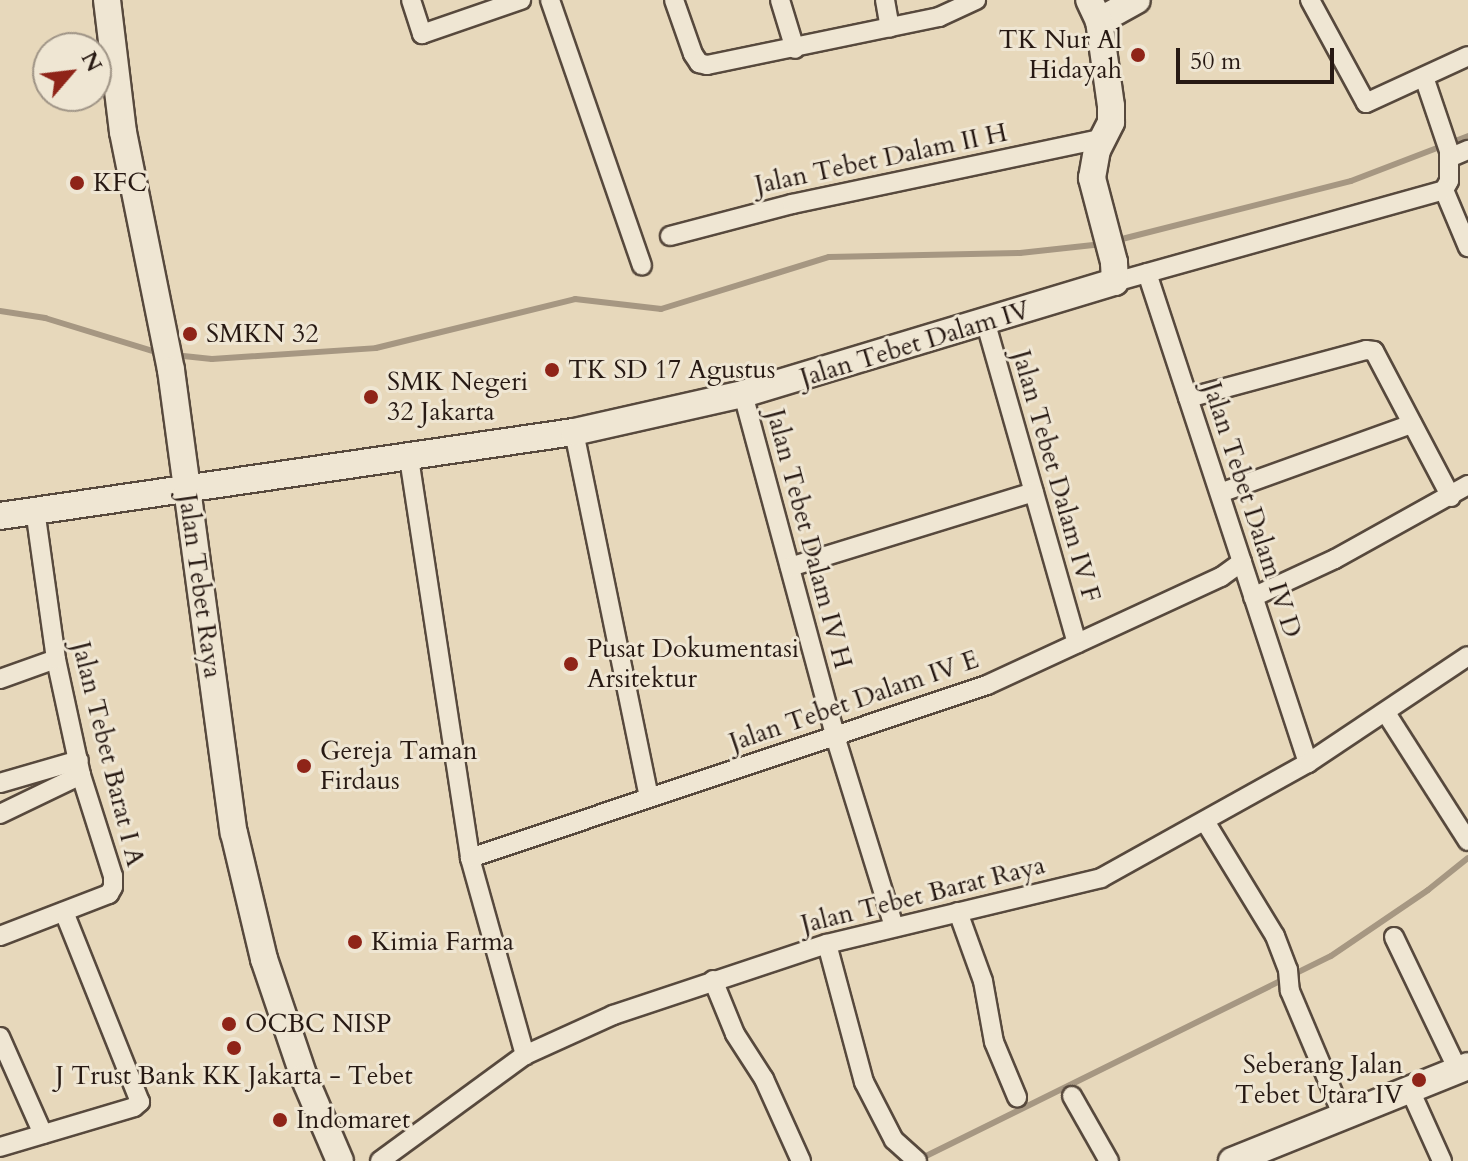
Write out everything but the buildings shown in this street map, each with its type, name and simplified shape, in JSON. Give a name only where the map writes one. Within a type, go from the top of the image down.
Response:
[{"type":"street","name":"Jalan Tebet Raya","points":[[107,0],[123,132],[168,357],[234,833],[264,959],[304,1077],[340,1161]]},
{"type":"street","points":[[411,0],[422,34],[521,0]]},
{"type":"street","points":[[550,0],[642,266]]},
{"type":"street","points":[[674,0],[699,63],[707,65],[939,17],[976,0]]},
{"type":"street","points":[[780,0],[795,49]]},
{"type":"street","points":[[885,0],[890,28]]},
{"type":"street","points":[[931,0],[939,17]]},
{"type":"street","points":[[1115,272],[1092,178],[1111,106],[1094,10],[1137,0]]},
{"type":"street","points":[[1310,0],[1365,102],[1468,56]]},
{"type":"street","points":[[1424,77],[1453,149],[1449,181],[1444,190],[1468,247]]},
{"type":"street","name":"Jalan Tebet Dalam II H","points":[[670,236],[792,204],[1105,138]]},
{"type":"street","name":"Jalan Tebet Dalam IV","points":[[0,516],[574,432],[743,394],[986,324],[1115,272],[1147,273],[1444,190]]},
{"type":"street","name":"Jalan Tebet Dalam IV D","points":[[1147,273],[1308,763]]},
{"type":"street","name":"Jalan Tebet Dalam IV F","points":[[986,324],[1077,643]]},
{"type":"street","points":[[1188,398],[1366,350],[1377,354],[1451,497]]},
{"type":"street","name":"Jalan Tebet Dalam IV H","points":[[743,394],[835,736],[894,927]]},
{"type":"street","points":[[1220,493],[1412,424]]},
{"type":"street","points":[[574,432],[649,797]]},
{"type":"street","points":[[409,458],[470,858],[525,1055]]},
{"type":"street","points":[[1253,597],[1335,559],[1468,485]]},
{"type":"street","points":[[790,567],[1034,492]]},
{"type":"street","name":"Jalan Tebet Barat I A","points":[[0,936],[109,894],[113,887],[80,768],[56,659],[35,510]]},
{"type":"street","name":"Jalan Tebet Dalam IV E","points":[[470,858],[987,685],[1221,577],[1242,562]]},
{"type":"street","name":"Jalan Tebet Barat Raya","points":[[380,1161],[525,1055],[613,1015],[827,944],[1101,878],[1206,823],[1308,763],[1468,656]]},
{"type":"street","points":[[0,679],[56,659]]},
{"type":"street","points":[[1386,713],[1468,841]]},
{"type":"street","points":[[0,783],[80,768]]},
{"type":"street","points":[[0,814],[80,768]]},
{"type":"street","points":[[1206,823],[1265,917],[1288,970],[1290,991],[1342,1114]]},
{"type":"street","points":[[0,1147],[134,1107],[140,1096],[64,912]]},
{"type":"street","points":[[958,912],[983,981],[994,1042],[1017,1097]]},
{"type":"street","points":[[1232,1161],[1342,1114],[1463,1068],[1394,937]]},
{"type":"street","points":[[827,944],[864,1082],[894,1140],[916,1160]]},
{"type":"street","points":[[713,980],[735,1034],[764,1079],[801,1161]]},
{"type":"street","points":[[0,1037],[43,1134]]},
{"type":"street","points":[[1410,1090],[1442,1161]]},
{"type":"street","points":[[1072,1096],[1109,1161]]},
{"type":"waterway","points":[[1114,241],[1351,181],[1468,136]]},
{"type":"waterway","points":[[174,355],[212,359],[376,348],[575,299],[661,309],[829,257],[1020,253],[1103,244]]},
{"type":"waterway","points":[[0,311],[45,318],[159,353]]},
{"type":"waterway","points":[[920,1159],[1331,956],[1428,890],[1468,858]]},
{"type":"place","name":"TK Nur Al Hidayah","points":[[1138,55]]},
{"type":"place","name":"KFC","points":[[77,183]]},
{"type":"place","name":"SMKN 32","points":[[190,334]]},
{"type":"place","name":"TK SD 17 Agustus","points":[[552,370]]},
{"type":"place","name":"SMK Negeri 32 Jakarta","points":[[371,397]]},
{"type":"place","name":"Pusat Dokumentasi Arsitektur","points":[[571,664]]},
{"type":"place","name":"Gereja Taman Firdaus","points":[[304,766]]},
{"type":"place","name":"Kimia Farma","points":[[355,942]]},
{"type":"place","name":"OCBC NISP","points":[[229,1024]]},
{"type":"place","name":"J Trust Bank KK Jakarta - Tebet","points":[[234,1048]]},
{"type":"place","name":"Seberang Jalan Tebet Utara IV","points":[[1419,1080]]},
{"type":"place","name":"Indomaret","points":[[280,1120]]}]
